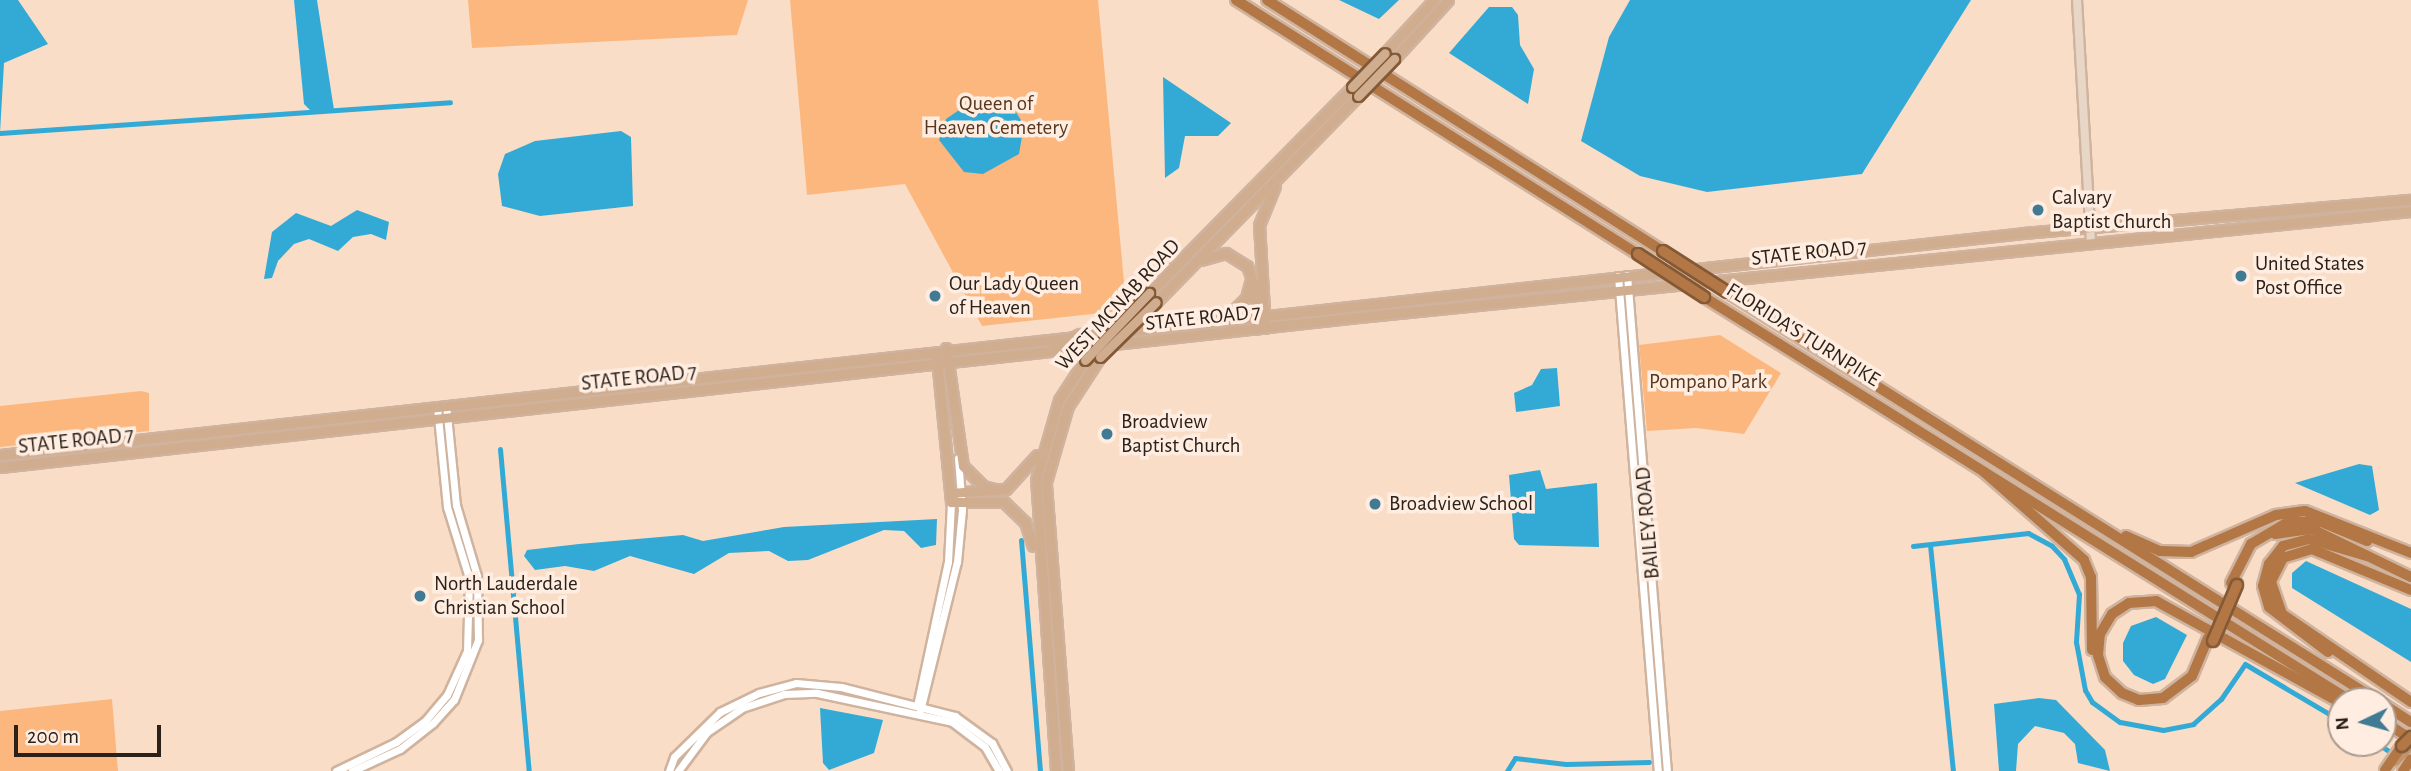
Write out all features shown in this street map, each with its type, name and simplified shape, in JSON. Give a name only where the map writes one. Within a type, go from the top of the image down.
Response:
[{"type":"highway","name":"FLORIDA'S TURNPIKE","points":[[1236,0],[1704,297],[2329,687]]},
{"type":"highway","name":"FLORIDA'S TURNPIKE","points":[[1267,0],[2356,687]]},
{"type":"highway","points":[[1980,468],[2000,491],[2084,560],[2091,577],[2092,656],[2112,693],[2135,705],[2176,699],[2195,681],[2210,639]]},
{"type":"highway","points":[[2093,521],[2149,548],[2178,553],[2202,549],[2276,515],[2305,511],[2411,553]]},
{"type":"highway","points":[[2327,695],[2156,601],[2129,603],[2112,614],[2100,634],[2098,655],[2105,677],[2122,693],[2139,700],[2163,698],[2192,676],[2210,639],[2234,584],[2251,544],[2270,529],[2295,521],[2320,522],[2411,561]]},
{"type":"highway","points":[[2234,584],[2250,556],[2282,531],[2312,529],[2411,577]]},
{"type":"highway","points":[[2361,669],[2280,621],[2263,586],[2275,555],[2297,541],[2321,541],[2367,556]]},
{"type":"highway","points":[[2411,590],[2312,549],[2283,558],[2276,570],[2272,594],[2281,614],[2411,702]]},
{"type":"highway","points":[[2385,771],[2409,746]]},
{"type":"highway","points":[[2405,771],[2409,746]]},
{"type":"highway","points":[[2405,771],[2411,766]]},
{"type":"main road","points":[[1390,56],[1434,0]]},
{"type":"main road","points":[[1355,92],[1448,0]]},
{"type":"main road","points":[[2077,0],[2091,226],[2089,240]]},
{"type":"main road","name":"WEST MCNAB ROAD","points":[[1068,771],[1046,482],[1068,405],[1100,357],[1280,175],[1355,92]]},
{"type":"main road","name":"WEST MCNAB ROAD","points":[[1056,771],[1035,504],[1041,448],[1059,400],[1086,359],[1149,293],[1355,92]]},
{"type":"main road","points":[[1261,329],[1259,225],[1280,175]]},
{"type":"main road","name":"STATE ROAD 7","points":[[0,455],[1400,299],[2091,226],[2411,200]]},
{"type":"main road","points":[[2354,217],[2364,205]]},
{"type":"main road","name":"STATE ROAD 7","points":[[0,467],[1359,317],[2089,240],[2411,211]]},
{"type":"main road","points":[[2234,226],[2251,213]]},
{"type":"main road","points":[[1196,261],[1226,253],[1242,260],[1251,274],[1260,315]]},
{"type":"main road","points":[[1226,318],[1246,298],[1251,274]]},
{"type":"main road","points":[[1403,314],[1412,303],[1429,296]]},
{"type":"main road","points":[[1359,317],[1392,309],[1400,299]]},
{"type":"main road","points":[[1031,354],[1081,334]]},
{"type":"main road","points":[[946,348],[957,449],[973,479],[998,491]]},
{"type":"main road","points":[[936,349],[951,498],[998,491],[1019,481],[1041,448]]},
{"type":"main road","points":[[271,437],[303,421]]},
{"type":"main road","points":[[166,449],[181,435]]},
{"type":"main road","points":[[136,452],[159,437]]},
{"type":"main road","points":[[961,497],[994,499],[1013,507],[1025,522],[1038,565]]},
{"type":"street","name":"BAILEY ROAD","points":[[1623,276],[1667,771]]},
{"type":"street","points":[[352,771],[400,749],[427,724],[461,668],[471,624],[469,577],[447,508],[442,405]]},
{"type":"street","name":"BAILEY ROAD","points":[[1635,424],[1658,771]]},
{"type":"street","points":[[919,709],[957,562],[961,497],[957,449]]},
{"type":"street","points":[[919,709],[948,562],[951,498]]},
{"type":"street","points":[[668,771],[674,757],[720,712],[769,689],[820,684],[974,726],[992,743],[1007,771]]},
{"type":"street","points":[[678,771],[694,747],[723,719],[784,694],[840,695],[919,709],[970,732],[999,771]]},
{"type":"street","points":[[336,771],[427,724]]},
{"type":"green space","points":[[468,0],[748,0],[737,35],[472,48]]},
{"type":"green space","name":"Queen of Heaven Cemetery","points":[[790,0],[1098,0],[1126,304],[1120,311],[982,326],[905,184],[807,195]]},
{"type":"green space","name":"Pompano Park","points":[[1720,335],[1781,373],[1744,434],[1696,428],[1647,431],[1639,345]]},
{"type":"green space","points":[[141,391],[149,393],[149,431],[0,447],[0,406]]},
{"type":"green space","points":[[112,699],[118,771],[0,771],[0,711]]},
{"type":"water","points":[[0,0],[18,0],[48,44],[4,63],[0,133]]},
{"type":"water","points":[[294,0],[317,0],[334,110],[311,111],[304,104]]},
{"type":"water","points":[[1339,0],[1399,0],[1379,19]]},
{"type":"water","points":[[1630,0],[1971,0],[1862,174],[1707,192],[1640,176],[1581,141],[1609,37]]},
{"type":"water","points":[[1489,7],[1512,7],[1518,15],[1520,45],[1534,69],[1528,104],[1449,53]]},
{"type":"water","points":[[1163,77],[1231,123],[1218,136],[1185,136],[1179,168],[1165,178]]},
{"type":"water","points":[[990,101],[1012,106],[1024,125],[1019,154],[983,174],[964,172],[939,140],[946,119],[965,106]]},
{"type":"water","points":[[621,131],[631,137],[633,206],[540,216],[502,206],[498,174],[505,154],[535,141]]},
{"type":"water","points":[[357,210],[389,222],[386,240],[371,234],[353,237],[338,251],[309,239],[294,244],[278,261],[272,278],[264,279],[272,232],[296,213],[331,226]]},
{"type":"water","points":[[1557,368],[1560,406],[1516,412],[1514,393],[1532,385],[1541,369]]},
{"type":"water","points":[[2359,464],[2372,466],[2379,510],[2370,515],[2295,483]]},
{"type":"water","points":[[1540,470],[1546,489],[1597,483],[1599,547],[1519,545],[1514,539],[1509,475]]},
{"type":"water","points":[[937,519],[936,545],[921,548],[904,531],[884,530],[808,560],[788,561],[769,551],[729,553],[694,574],[630,556],[594,571],[565,566],[535,570],[524,556],[527,550],[579,544],[683,535],[703,541],[784,527]]},
{"type":"water","points":[[2306,561],[2411,609],[2411,662],[2292,588],[2292,573]]},
{"type":"water","points":[[2156,617],[2187,635],[2165,679],[2153,684],[2134,675],[2123,661],[2123,643],[2131,626]]},
{"type":"water","points":[[2039,698],[2056,700],[2105,750],[2110,771],[2078,763],[2075,744],[2064,733],[2035,726],[2018,744],[2016,771],[1999,771],[1994,704]]},
{"type":"water","points":[[820,708],[883,720],[874,753],[829,770],[823,763]]},
{"type":"waterway","points":[[0,133],[450,102]]},
{"type":"waterway","points":[[500,449],[529,771]]},
{"type":"waterway","points":[[1913,546],[2028,533],[2052,546],[2064,559],[2079,594],[2076,642],[2085,690],[2092,702],[2120,722],[2163,730],[2193,724],[2221,699],[2245,664],[2327,713]]},
{"type":"waterway","points":[[1021,540],[1040,771]]},
{"type":"waterway","points":[[1930,545],[1953,771]]},
{"type":"waterway","points":[[1507,771],[1515,758],[1566,764],[1649,762]]},
{"type":"place","name":"Calvary Baptist Church","points":[[2038,210]]},
{"type":"place","name":"United States Post Office","points":[[2241,276]]},
{"type":"place","name":"Our Lady Queen of Heaven","points":[[935,296]]},
{"type":"place","name":"Broadview Baptist Church","points":[[1107,434]]},
{"type":"place","name":"Broadview School","points":[[1375,504]]},
{"type":"place","name":"North Lauderdale Christian School","points":[[420,596]]}]
